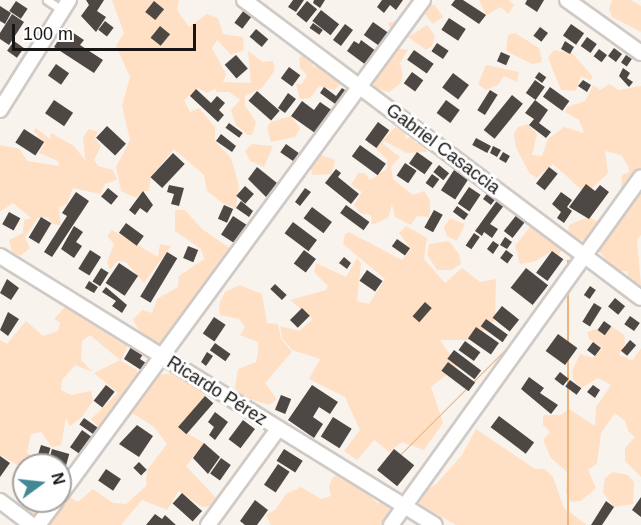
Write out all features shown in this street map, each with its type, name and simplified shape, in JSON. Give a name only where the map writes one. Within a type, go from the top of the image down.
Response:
[{"type":"street","name":"Gabriel Casaccia","points":[[244,0],[641,298]]},
{"type":"street","points":[[72,479],[423,0]]},
{"type":"street","points":[[567,0],[641,53]]},
{"type":"street","points":[[0,110],[65,5]]},
{"type":"street","points":[[391,525],[641,177]]},
{"type":"street","name":"Ricardo Pérez","points":[[0,256],[435,525]]},
{"type":"street","points":[[208,525],[278,429]]},
{"type":"street","points":[[0,501],[32,525]]},
{"type":"lane","points":[[47,0],[65,5]]},
{"type":"shaded area","points":[[112,0],[179,0],[177,10],[189,27],[207,14],[218,18],[223,34],[243,37],[244,50],[231,55],[217,40],[212,48],[226,74],[223,82],[251,83],[248,51],[263,62],[273,61],[275,70],[262,88],[245,96],[245,106],[256,122],[252,135],[248,135],[236,125],[231,110],[240,100],[229,92],[215,92],[217,88],[207,93],[198,88],[184,100],[190,112],[199,108],[215,127],[215,141],[231,158],[239,185],[236,208],[224,204],[207,191],[204,175],[174,149],[151,177],[149,191],[143,191],[136,198],[121,191],[116,167],[130,140],[122,106],[130,77],[116,46],[124,33]]},
{"type":"shaded area","points":[[409,0],[423,0],[423,11],[428,5],[435,5],[443,17],[433,24],[423,12],[418,15]]},
{"type":"shaded area","points":[[479,0],[509,0],[514,5],[508,14],[501,7],[486,15]]},
{"type":"shaded area","points":[[612,0],[631,0],[641,6],[641,32],[612,17],[609,8]]},
{"type":"shaded area","points":[[398,20],[402,24],[395,48],[408,50],[400,63],[403,75],[400,84],[389,92],[377,89],[370,79],[392,33],[388,23]]},
{"type":"shaded area","points":[[427,25],[435,36],[432,46],[426,50],[408,37]]},
{"type":"shaded area","points":[[515,33],[539,48],[542,62],[532,64],[506,51],[508,35]]},
{"type":"shaded area","points":[[554,50],[572,53],[593,77],[590,80],[581,76],[576,91],[561,90],[548,58]]},
{"type":"shaded area","points":[[304,55],[312,60],[313,67],[321,66],[336,76],[340,85],[334,90],[319,86],[310,98],[300,99],[296,84],[302,84],[307,75],[300,68],[299,58]]},
{"type":"shaded area","points":[[486,65],[519,72],[517,82],[504,76],[498,85],[486,90],[478,84]]},
{"type":"shaded area","points":[[609,84],[619,90],[641,86],[641,173],[621,190],[622,175],[629,172],[628,166],[621,155],[605,151],[608,173],[586,194],[553,164],[537,178],[530,174],[516,148],[514,134],[518,127],[528,124],[537,134],[532,155],[542,156],[548,139],[564,127],[584,133],[579,120],[565,112],[567,107],[585,101],[593,85],[600,90]]},
{"type":"shaded area","points":[[291,116],[300,128],[295,137],[271,142],[267,127],[271,122]]},
{"type":"shaded area","points":[[395,127],[405,131],[406,139],[412,136],[416,143],[424,143],[427,152],[407,153],[384,141],[383,144],[400,157],[391,167],[393,179],[413,195],[424,191],[430,200],[429,217],[417,216],[411,225],[395,217],[392,204],[388,218],[372,225],[371,215],[360,213],[354,205],[362,192],[351,185],[358,173],[365,173],[370,180],[387,169],[387,160],[376,148]]},
{"type":"shaded area","points":[[36,128],[50,139],[51,133],[74,146],[85,160],[83,137],[89,129],[98,132],[95,138],[101,146],[94,160],[98,166],[113,170],[117,180],[105,184],[100,194],[73,188],[67,204],[59,207],[61,226],[51,223],[48,217],[38,218],[25,237],[30,248],[20,256],[12,252],[9,240],[23,233],[24,220],[31,218],[13,203],[0,212],[0,145],[20,149],[27,161],[59,166],[58,161],[39,153],[45,143],[33,131]]},
{"type":"shaded area","points":[[252,144],[273,146],[264,167],[250,161],[245,151]]},
{"type":"shaded area","points":[[321,155],[335,160],[332,174],[312,175],[311,167]]},
{"type":"shaded area","points":[[641,189],[641,235],[637,239],[641,285],[630,283],[627,271],[613,271],[591,239],[568,243],[558,255],[552,251],[534,262],[520,264],[515,246],[530,227],[538,223],[561,235],[568,234],[569,225],[588,217],[601,223]]},
{"type":"shaded area","points":[[175,210],[185,210],[202,229],[234,251],[170,351],[146,342],[133,320],[142,310],[152,313],[157,299],[178,287],[179,276],[204,259],[201,249],[175,231]]},
{"type":"shaded area","points":[[450,218],[465,224],[457,241],[447,236],[444,227]]},
{"type":"shaded area","points":[[406,226],[427,238],[424,259],[445,283],[462,268],[480,282],[496,279],[495,320],[474,340],[440,340],[458,366],[431,387],[443,423],[424,450],[402,442],[389,452],[374,440],[357,460],[344,451],[360,430],[345,397],[309,379],[320,359],[292,350],[282,338],[280,326],[299,331],[313,319],[290,300],[326,290],[328,286],[314,272],[316,263],[346,277],[357,258],[361,263],[357,301],[369,304],[385,279],[343,244],[345,234],[349,232],[402,260],[411,249],[399,233]]},
{"type":"shaded area","points":[[112,230],[158,257],[160,244],[171,246],[144,283],[126,262],[117,261],[110,270],[107,262],[114,244],[107,236]]},
{"type":"shaded area","points":[[449,241],[459,254],[461,264],[452,270],[437,270],[427,254],[429,244]]},
{"type":"shaded area","points":[[567,260],[569,260],[569,525],[567,525]]},
{"type":"shaded area","points":[[585,270],[586,271],[384,472]]},
{"type":"shaded area","points":[[240,285],[262,294],[267,323],[278,324],[281,339],[292,352],[265,383],[277,399],[269,405],[241,396],[235,388],[238,369],[256,362],[258,352],[258,342],[240,335],[245,327],[239,319],[220,315],[219,304],[225,292]]},
{"type":"shaded area","points":[[75,307],[129,343],[121,361],[136,369],[146,394],[160,375],[175,372],[197,383],[204,391],[205,396],[180,429],[204,443],[186,466],[219,501],[214,506],[202,507],[179,491],[167,510],[142,500],[121,525],[42,525],[28,514],[72,513],[72,499],[78,502],[93,489],[113,503],[126,504],[146,486],[147,470],[167,444],[154,427],[129,411],[101,430],[91,419],[118,393],[94,373],[120,360],[90,335],[82,341],[81,360],[93,372],[75,365],[62,380],[61,390],[71,395],[91,391],[93,401],[82,417],[70,426],[66,418],[61,445],[52,447],[41,432],[31,434],[27,453],[12,453],[12,462],[0,455],[0,340],[7,344],[26,321],[43,336],[58,331],[60,322],[54,319],[64,308]]},
{"type":"shaded area","points":[[611,326],[624,335],[625,344],[619,354],[632,361],[641,348],[641,477],[625,461],[625,448],[635,437],[628,431],[625,421],[615,413],[601,433],[597,464],[588,470],[596,488],[581,501],[571,502],[566,493],[567,472],[551,458],[543,440],[550,432],[543,425],[543,415],[561,415],[569,409],[595,426],[596,407],[611,385],[598,378],[581,388],[573,379],[572,371],[580,354],[593,358],[603,348],[589,339],[587,332],[596,329],[605,335]]},
{"type":"shaded area","points":[[476,429],[535,469],[545,469],[553,477],[564,508],[587,525],[456,525],[419,504],[420,494],[436,484],[462,455]]},
{"type":"shaded area","points":[[346,472],[377,503],[386,501],[397,508],[393,525],[271,525],[266,515],[275,510],[286,494],[301,487],[321,499],[331,496],[329,486],[333,477]]},
{"type":"shaded area","points":[[613,472],[628,475],[634,482],[633,504],[614,507],[603,492],[605,478]]},
{"type":"building","points":[[86,0],[104,0],[97,11],[106,17],[96,32],[81,16],[89,5]]},
{"type":"building","points":[[293,0],[304,0],[296,12],[288,7]]},
{"type":"building","points":[[314,0],[325,0],[320,8],[313,3]]},
{"type":"building","points":[[382,0],[403,0],[396,10],[390,5],[384,13],[377,7]]},
{"type":"building","points":[[455,0],[463,0],[486,15],[479,24],[451,5]]},
{"type":"building","points":[[527,0],[544,0],[537,12],[525,4]]},
{"type":"building","points":[[16,1],[28,9],[21,19],[9,11]]},
{"type":"building","points":[[154,1],[164,9],[155,20],[145,12]]},
{"type":"building","points":[[307,1],[317,9],[306,22],[296,14]]},
{"type":"building","points":[[0,6],[11,13],[5,24],[0,21]]},
{"type":"building","points":[[244,10],[252,16],[242,29],[234,23]]},
{"type":"building","points":[[321,10],[339,24],[331,35],[312,21]]},
{"type":"building","points":[[12,14],[24,22],[9,45],[0,39],[0,33]]},
{"type":"building","points":[[449,18],[466,29],[458,41],[441,30]]},
{"type":"building","points":[[105,21],[114,28],[107,36],[98,30]]},
{"type":"building","points":[[373,22],[389,33],[379,46],[364,35]]},
{"type":"building","points":[[313,23],[323,30],[319,35],[310,28]]},
{"type":"building","points":[[345,24],[353,30],[341,46],[333,40]]},
{"type":"building","points":[[571,24],[584,33],[576,45],[563,35]]},
{"type":"building","points":[[160,26],[170,34],[161,46],[151,38]]},
{"type":"building","points":[[540,27],[548,33],[541,42],[533,36]]},
{"type":"building","points":[[66,28],[84,40],[80,45],[103,60],[94,73],[54,47]]},
{"type":"building","points":[[256,29],[268,39],[262,47],[250,37]]},
{"type":"building","points":[[587,37],[597,44],[591,53],[581,46]]},
{"type":"building","points":[[361,40],[376,51],[366,65],[347,51],[354,41],[359,44]]},
{"type":"building","points":[[14,41],[24,48],[17,58],[7,51]]},
{"type":"building","points":[[565,41],[574,47],[570,54],[561,49]]},
{"type":"building","points":[[437,43],[449,51],[443,59],[431,51]]},
{"type":"building","points":[[614,48],[622,54],[616,62],[608,56]]},
{"type":"building","points":[[599,49],[607,55],[602,62],[594,56]]},
{"type":"building","points":[[414,50],[434,64],[427,74],[407,60]]},
{"type":"building","points":[[501,52],[510,56],[506,65],[497,61]]},
{"type":"building","points":[[236,55],[248,69],[236,78],[225,65]]},
{"type":"building","points":[[626,55],[632,59],[627,66],[621,62]]},
{"type":"building","points":[[56,64],[69,73],[61,85],[48,75]]},
{"type":"building","points":[[289,67],[300,75],[292,87],[281,78]]},
{"type":"building","points":[[623,68],[630,73],[627,78],[633,82],[629,87],[619,76]]},
{"type":"building","points":[[412,72],[423,80],[415,92],[404,83]]},
{"type":"building","points":[[539,72],[546,77],[542,83],[535,78]]},
{"type":"building","points":[[453,73],[469,85],[458,99],[442,87]]},
{"type":"building","points":[[535,80],[545,87],[536,100],[526,93]]},
{"type":"building","points":[[583,80],[591,85],[587,92],[578,86]]},
{"type":"building","points":[[324,87],[336,96],[342,88],[348,92],[338,106],[320,93]]},
{"type":"building","points":[[550,87],[569,101],[562,111],[543,97]]},
{"type":"building","points":[[196,89],[211,103],[217,96],[225,103],[219,110],[224,115],[218,122],[190,96]]},
{"type":"building","points":[[490,90],[498,95],[485,115],[477,110]]},
{"type":"building","points":[[257,91],[280,111],[271,120],[248,101]]},
{"type":"building","points":[[288,93],[296,99],[285,113],[278,108]]},
{"type":"building","points":[[512,95],[523,104],[495,139],[484,130]]},
{"type":"building","points":[[54,100],[73,113],[64,126],[45,113]]},
{"type":"building","points":[[446,100],[460,110],[450,123],[437,113]]},
{"type":"building","points":[[535,100],[548,110],[539,123],[551,132],[546,138],[529,125],[534,119],[525,113]]},
{"type":"building","points":[[302,101],[314,110],[320,102],[333,111],[315,133],[291,116]]},
{"type":"building","points":[[378,122],[389,130],[376,148],[365,140]]},
{"type":"building","points":[[229,123],[243,133],[239,138],[225,128]]},
{"type":"building","points":[[107,126],[126,144],[115,155],[96,138]]},
{"type":"building","points":[[24,129],[44,142],[35,155],[15,142]]},
{"type":"building","points":[[221,134],[236,146],[232,152],[216,141]]},
{"type":"building","points":[[476,138],[491,146],[487,153],[472,145]]},
{"type":"building","points":[[286,144],[299,153],[293,161],[280,152]]},
{"type":"building","points":[[360,145],[386,164],[378,175],[352,156]]},
{"type":"building","points":[[493,146],[501,150],[497,157],[490,153]]},
{"type":"building","points":[[417,152],[433,163],[425,174],[409,163]]},
{"type":"building","points":[[503,152],[510,156],[506,163],[499,159]]},
{"type":"building","points":[[173,153],[185,164],[162,188],[150,177]]},
{"type":"building","points":[[405,163],[417,171],[408,183],[397,175]]},
{"type":"building","points":[[439,165],[449,173],[443,180],[433,172]]},
{"type":"building","points":[[257,167],[277,183],[266,197],[248,179]]},
{"type":"building","points":[[549,167],[558,174],[545,190],[536,184]]},
{"type":"building","points":[[336,169],[341,173],[338,177],[359,194],[351,204],[325,183]]},
{"type":"building","points":[[454,170],[468,179],[455,199],[441,190]]},
{"type":"building","points":[[432,174],[439,179],[433,188],[426,183]]},
{"type":"building","points":[[586,184],[595,191],[600,185],[609,192],[589,219],[569,207]]},
{"type":"building","points":[[169,185],[184,188],[179,206],[171,204],[174,194],[167,192]]},
{"type":"building","points":[[245,186],[254,194],[245,204],[236,196]]},
{"type":"building","points":[[469,187],[481,195],[469,211],[458,204]]},
{"type":"building","points":[[108,188],[118,196],[111,205],[101,197]]},
{"type":"building","points":[[305,188],[311,192],[300,206],[295,202]]},
{"type":"building","points":[[143,191],[153,205],[147,213],[140,208],[135,215],[129,210]]},
{"type":"building","points":[[489,191],[497,197],[491,205],[483,199]]},
{"type":"building","points":[[76,192],[89,201],[52,257],[44,252],[67,216],[62,213]]},
{"type":"building","points":[[561,192],[572,200],[567,207],[572,211],[564,223],[557,218],[561,212],[552,204]]},
{"type":"building","points":[[498,199],[505,204],[490,224],[498,229],[492,238],[484,232],[482,236],[475,231]]},
{"type":"building","points":[[241,201],[253,211],[249,217],[236,208]]},
{"type":"building","points":[[224,205],[233,209],[227,223],[218,219]]},
{"type":"building","points":[[346,205],[369,222],[364,230],[340,213]]},
{"type":"building","points":[[457,206],[468,214],[464,220],[453,212]]},
{"type":"building","points":[[312,207],[332,222],[324,233],[304,218]]},
{"type":"building","points":[[434,210],[443,215],[433,232],[424,227]]},
{"type":"building","points":[[9,212],[20,218],[14,231],[2,224]]},
{"type":"building","points":[[518,213],[527,220],[513,238],[504,231]]},
{"type":"building","points":[[233,216],[247,225],[235,244],[221,234]]},
{"type":"building","points":[[41,217],[51,223],[39,244],[29,238]]},
{"type":"building","points":[[293,222],[317,240],[309,251],[285,233]]},
{"type":"building","points":[[126,223],[144,236],[137,246],[119,233]]},
{"type":"building","points":[[74,226],[83,232],[76,242],[82,246],[74,258],[61,249]]},
{"type":"building","points":[[474,233],[480,237],[471,249],[466,245]]},
{"type":"building","points":[[505,237],[512,242],[507,249],[500,245]]},
{"type":"building","points":[[397,239],[410,248],[405,256],[392,246]]},
{"type":"building","points":[[493,241],[499,245],[493,254],[487,249]]},
{"type":"building","points":[[188,246],[198,250],[193,262],[183,258]]},
{"type":"building","points":[[90,250],[101,257],[89,276],[78,269]]},
{"type":"building","points":[[304,250],[316,259],[306,273],[294,264]]},
{"type":"building","points":[[506,250],[513,255],[507,263],[500,258]]},
{"type":"building","points":[[552,251],[563,259],[547,281],[536,273]]},
{"type":"building","points":[[167,252],[177,258],[151,303],[140,297]]},
{"type":"building","points":[[344,257],[351,263],[347,269],[339,263]]},
{"type":"building","points":[[119,263],[138,276],[125,296],[106,283]]},
{"type":"building","points":[[101,268],[109,273],[100,286],[93,282]]},
{"type":"building","points":[[526,268],[548,285],[533,305],[511,288]]},
{"type":"building","points":[[367,270],[383,281],[375,292],[360,281]]},
{"type":"building","points":[[7,279],[19,288],[11,300],[0,293]]},
{"type":"building","points":[[89,281],[98,287],[94,293],[85,288]]},
{"type":"building","points":[[275,284],[287,295],[282,300],[270,289]]},
{"type":"building","points":[[590,286],[596,290],[590,299],[584,295]]},
{"type":"building","points":[[106,287],[127,305],[122,313],[112,306],[116,301],[102,292]]},
{"type":"building","points":[[615,298],[625,306],[618,315],[608,307]]},
{"type":"building","points":[[425,302],[432,308],[419,322],[413,316]]},
{"type":"building","points":[[594,303],[602,308],[590,326],[582,322]]},
{"type":"building","points":[[502,306],[519,320],[510,332],[493,318]]},
{"type":"building","points":[[302,308],[310,316],[298,328],[290,320]]},
{"type":"building","points":[[8,312],[19,319],[8,336],[0,330]]},
{"type":"building","points":[[630,316],[640,323],[634,331],[624,324]]},
{"type":"building","points":[[214,317],[226,325],[214,341],[203,334]]},
{"type":"building","points":[[486,319],[508,335],[503,342],[481,326]]},
{"type":"building","points":[[604,321],[611,326],[605,335],[598,330]]},
{"type":"building","points":[[476,327],[499,343],[491,355],[468,338]]},
{"type":"building","points":[[558,334],[577,348],[565,365],[546,351]]},
{"type":"building","points":[[630,340],[636,345],[627,356],[621,351]]},
{"type":"building","points":[[465,341],[480,352],[474,361],[459,350]]},
{"type":"building","points":[[593,342],[601,348],[595,356],[587,350]]},
{"type":"building","points":[[215,343],[231,354],[225,361],[210,350]]},
{"type":"building","points":[[131,347],[143,354],[140,359],[146,363],[141,370],[124,359]]},
{"type":"building","points":[[454,350],[481,370],[475,379],[447,359]]},
{"type":"building","points":[[207,352],[213,356],[206,366],[201,362]]},
{"type":"building","points":[[448,362],[475,382],[469,391],[441,371]]},
{"type":"building","points":[[560,372],[569,379],[563,386],[554,379]]},
{"type":"building","points":[[529,377],[544,388],[540,393],[558,405],[551,414],[521,389]]},
{"type":"building","points":[[570,380],[581,388],[577,395],[565,386]]},
{"type":"building","points":[[106,385],[115,392],[102,408],[94,401]]},
{"type":"building","points":[[312,385],[338,402],[330,414],[319,407],[313,417],[323,424],[314,438],[288,420]]},
{"type":"building","points":[[593,385],[600,390],[595,398],[587,392]]},
{"type":"building","points":[[281,395],[291,399],[285,414],[275,410]]},
{"type":"building","points":[[205,396],[213,403],[186,434],[178,427]]},
{"type":"building","points":[[215,412],[228,422],[215,440],[209,435],[214,427],[208,422]]},
{"type":"building","points":[[499,416],[534,442],[526,454],[491,427]]},
{"type":"building","points":[[333,417],[352,429],[339,448],[321,437]]},
{"type":"building","points":[[84,418],[101,430],[97,437],[79,425]]},
{"type":"building","points":[[243,420],[255,429],[241,448],[229,439]]},
{"type":"building","points":[[137,425],[153,436],[139,457],[119,444]]},
{"type":"building","points":[[82,430],[92,437],[80,454],[70,447]]},
{"type":"building","points":[[204,443],[220,457],[208,474],[193,458]]},
{"type":"building","points":[[41,445],[51,448],[49,453],[39,453]]},
{"type":"building","points":[[52,449],[66,453],[51,453]]},
{"type":"building","points":[[284,449],[303,461],[295,473],[277,461]]},
{"type":"building","points":[[394,449],[414,465],[397,486],[377,470]]},
{"type":"building","points":[[0,456],[10,463],[0,477]]},
{"type":"building","points":[[221,458],[231,465],[220,480],[210,474]]},
{"type":"building","points":[[139,462],[147,470],[141,475],[133,468]]},
{"type":"building","points":[[278,464],[290,472],[276,493],[264,485]]},
{"type":"building","points":[[106,469],[121,479],[113,491],[98,481]]},
{"type":"building","points":[[182,493],[202,511],[193,521],[173,503]]},
{"type":"building","points":[[641,497],[641,517],[632,510]]},
{"type":"building","points":[[255,500],[268,510],[257,525],[245,525],[240,521]]},
{"type":"building","points":[[606,501],[614,507],[602,525],[591,525]]},
{"type":"building","points":[[155,514],[162,519],[165,515],[176,525],[146,525]]}]
